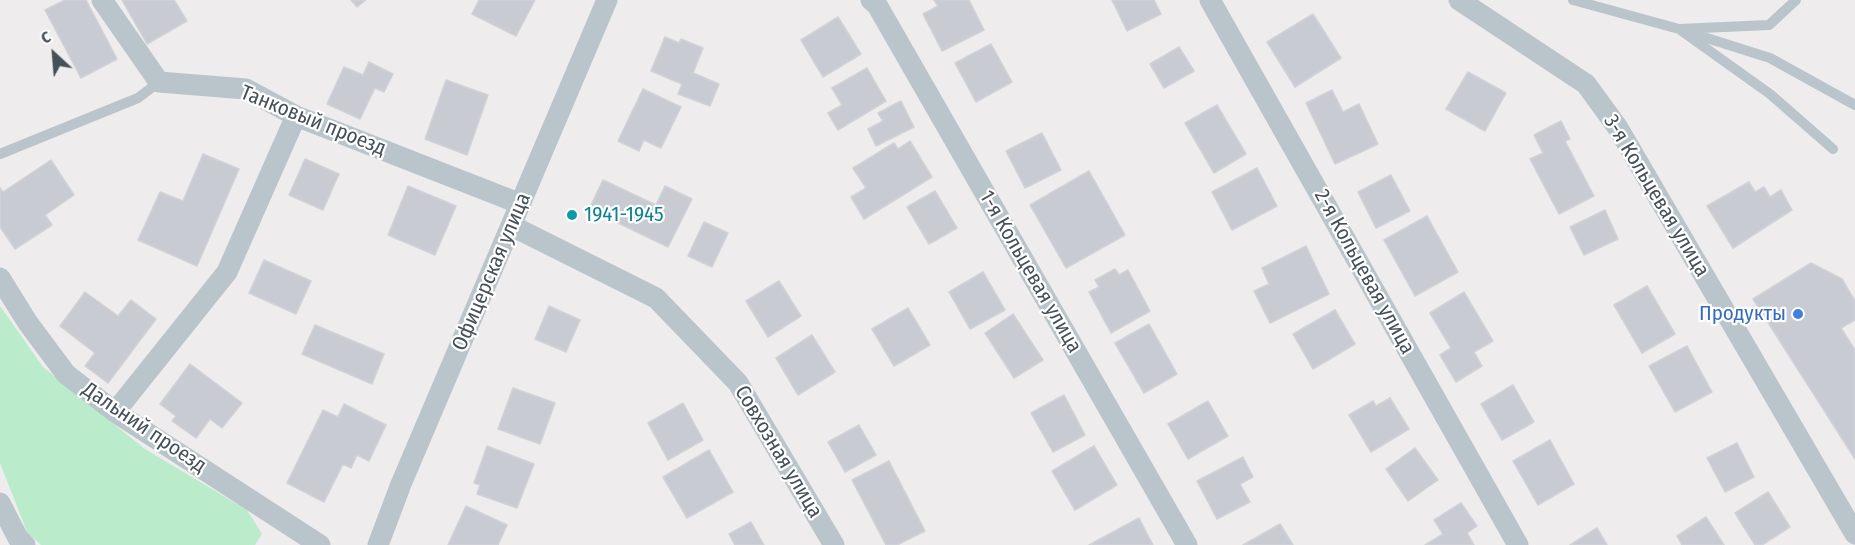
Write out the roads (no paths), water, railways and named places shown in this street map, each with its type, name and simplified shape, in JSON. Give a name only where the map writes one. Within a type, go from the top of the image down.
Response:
[{"type":"street","points":[[102,0],[159,82]]},
{"type":"street","name":"Офицерская улица","points":[[378,545],[401,484],[607,0]]},
{"type":"street","name":"1-я Кольцевая улица","points":[[871,0],[889,26],[1187,545]]},
{"type":"street","name":"2-я Кольцевая улица","points":[[1210,0],[1518,545]]},
{"type":"street","name":"3-я Кольцевая улица","points":[[1459,0],[1586,84],[1618,128],[1855,534]]},
{"type":"street","name":"Танковый проезд","points":[[159,82],[246,89],[296,116],[521,204]]},
{"type":"street","points":[[115,412],[227,272],[296,116]]},
{"type":"street","name":"Совхозная улица","points":[[512,226],[656,298],[738,383],[834,545]]},
{"type":"street","name":"Дальний проезд","points":[[0,278],[28,323],[66,374],[115,412],[320,545]]},
{"type":"street","points":[[0,503],[20,543]]},
{"type":"lane","points":[[1573,0],[1679,29],[1770,58],[1855,105]]},
{"type":"lane","points":[[1679,29],[1769,25],[1796,0]]},
{"type":"lane","points":[[1679,29],[1770,94],[1833,149]]},
{"type":"lane","points":[[0,154],[138,98],[159,82]]},
{"type":"place","name":"1941-1945","points":[[572,215]]},
{"type":"place","name":"Продукты","points":[[1798,314]]}]
